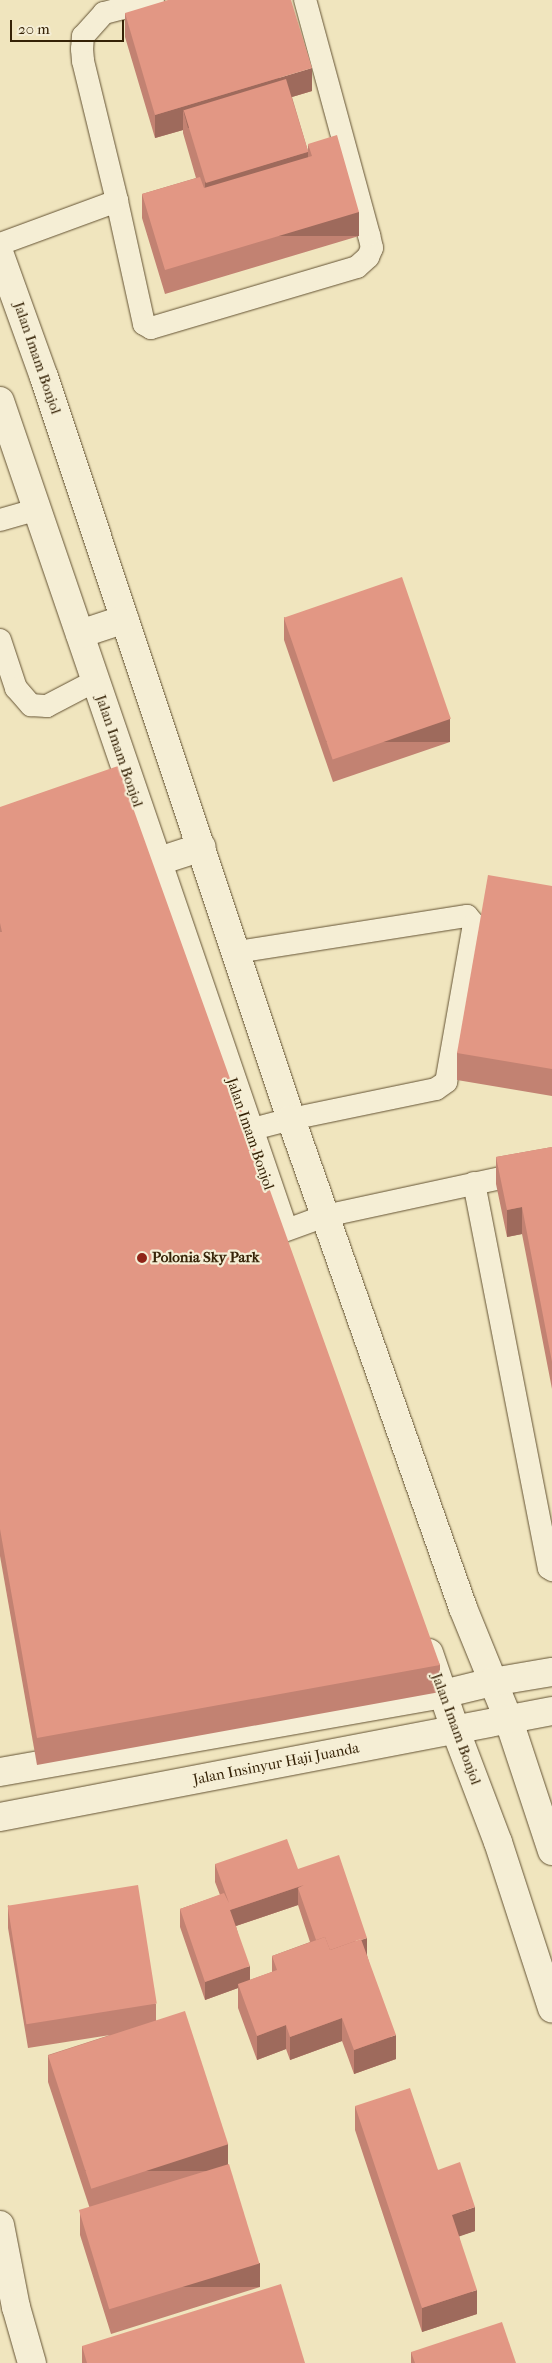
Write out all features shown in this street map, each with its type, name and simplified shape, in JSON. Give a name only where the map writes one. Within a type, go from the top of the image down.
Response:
[{"type":"main road","name":"Jalan Imam Bonjol","points":[[0,255],[44,377],[126,619],[292,1118],[463,1608],[508,1718],[552,1851]]},
{"type":"main road","name":"Jalan Imam Bonjol","points":[[0,400],[9,455],[38,508],[156,862],[293,1259]]},
{"type":"main road","points":[[80,634],[126,619]]},
{"type":"main road","points":[[156,862],[202,847]]},
{"type":"main road","name":"Jalan Imam Bonjol","points":[[420,1628],[454,1729],[498,1842],[552,2008]]},
{"type":"main road","points":[[0,1772],[442,1694],[492,1682],[552,1672]]},
{"type":"main road","name":"Jalan Insinyur Haji Juanda","points":[[0,1817],[552,1711]]},
{"type":"main road","points":[[0,2225],[8,2309],[32,2363]]},
{"type":"lane","points":[[153,0],[104,13],[83,36],[82,61],[117,201],[144,324],[152,328],[356,267],[368,257],[372,248],[370,234],[305,0]]},
{"type":"lane","points":[[0,244],[117,201]]},
{"type":"lane","points":[[0,520],[38,508]]},
{"type":"lane","points":[[0,640],[16,688],[31,705],[47,706],[95,681]]},
{"type":"lane","points":[[237,952],[467,916],[474,924],[446,1082],[436,1088],[292,1118],[249,1130]]},
{"type":"lane","points":[[284,1231],[326,1216],[552,1167]]},
{"type":"lane","points":[[474,1183],[549,1568],[552,1570]]},
{"type":"building","points":[[168,0],[291,0],[312,68],[155,115],[125,13]]},
{"type":"building","points":[[286,79],[308,152],[206,183],[184,110]]},
{"type":"building","points":[[337,135],[359,212],[165,270],[142,194],[200,177],[204,188],[312,156],[308,144]]},
{"type":"building","points":[[402,577],[451,719],[333,760],[284,618]]},
{"type":"building","name":"Polonia Sky Park","points":[[118,766],[440,1665],[37,1738],[0,1529],[0,932],[2,932],[0,923],[0,807]]},
{"type":"building","points":[[488,875],[552,886],[552,1069],[457,1053]]},
{"type":"building","points":[[552,1147],[552,1362],[522,1207],[507,1210],[496,1157]]},
{"type":"building","points":[[287,1839],[298,1869],[339,1855],[367,1938],[330,1950],[325,1937],[316,1940],[298,1888],[304,1885],[230,1910],[250,1966],[205,1982],[180,1909],[224,1893],[229,1903],[215,1864]]},
{"type":"building","points":[[138,1885],[157,2004],[26,2024],[8,1906]]},
{"type":"building","points":[[325,1937],[330,1950],[361,1939],[396,2035],[354,2050],[342,2018],[290,2037],[286,2025],[257,2036],[238,1984],[277,1970],[272,1956]]},
{"type":"building","points":[[185,2011],[228,2144],[91,2189],[48,2055]]},
{"type":"building","points":[[410,2088],[438,2170],[460,2162],[475,2207],[452,2215],[477,2290],[422,2308],[355,2106]]},
{"type":"building","points":[[229,2164],[259,2263],[109,2309],[79,2210]]},
{"type":"building","points":[[281,2284],[305,2363],[87,2363],[82,2346]]},
{"type":"building","points":[[502,2322],[516,2363],[415,2363],[411,2352]]},
{"type":"place","name":"Polonia Sky Park","points":[[142,1258]]}]
